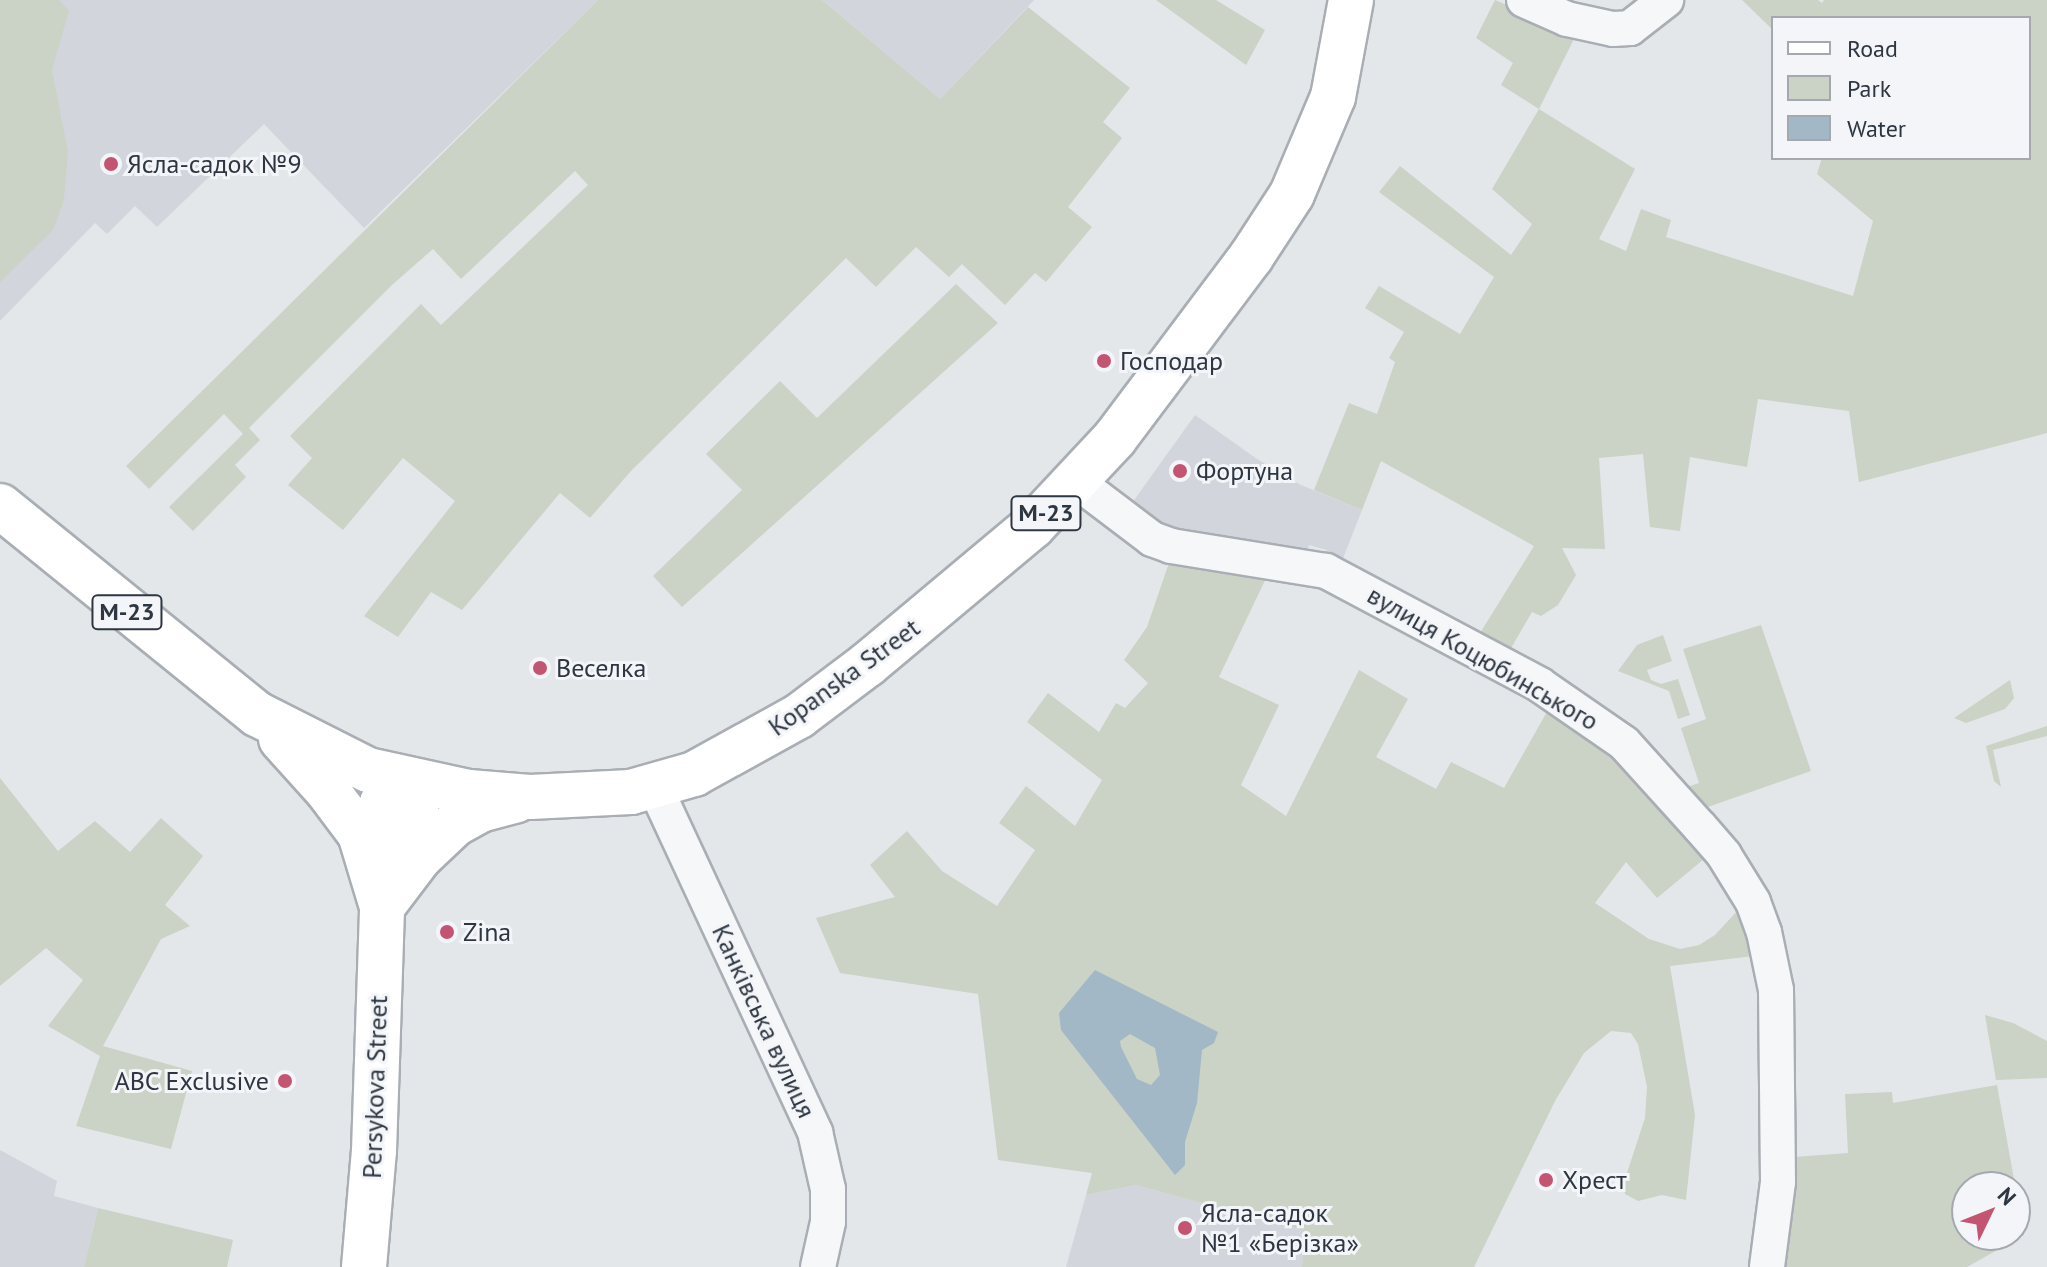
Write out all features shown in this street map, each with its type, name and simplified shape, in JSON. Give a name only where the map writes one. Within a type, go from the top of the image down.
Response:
[{"type":"main road","name":"Kopanska Street","points":[[0,506],[257,714],[340,759],[406,780],[469,792],[530,797],[631,792],[694,774],[789,722],[831,694],[975,576],[1077,482],[1172,367],[1292,194],[1333,97],[1351,0]]},
{"type":"main road","points":[[257,714],[318,780],[360,834],[382,907]]},
{"type":"main road","name":"Persykova Street","points":[[364,1267],[374,1151],[382,907],[378,825],[382,803],[391,788],[406,780]]},
{"type":"main road","points":[[382,907],[420,857],[455,824],[480,810],[530,797]]},
{"type":"street","points":[[1524,0],[1567,19],[1613,29],[1630,28],[1666,0]]},
{"type":"street","name":"вулиця Коцюбинського","points":[[1077,482],[1152,539],[1171,546],[1307,565],[1362,587],[1540,685],[1602,724],[1624,743],[1688,813],[1724,855],[1747,891],[1764,932],[1773,967],[1779,1142],[1773,1232],[1767,1267]]},
{"type":"street","name":"Канківська вулиця","points":[[654,785],[815,1132],[828,1189],[828,1222],[818,1267]]},
{"type":"shaded area","name":"Ясла-садок №9","points":[[0,0],[598,0],[364,228],[264,124],[157,227],[135,206],[107,234],[95,223],[0,321]]},
{"type":"shaded area","points":[[822,0],[1034,0],[940,99]]},
{"type":"shaded area","points":[[1195,415],[1257,459],[1301,485],[1362,510],[1340,566],[1327,550],[1309,545],[1306,555],[1212,533],[1200,539],[1164,526],[1132,503]]},
{"type":"shaded area","points":[[0,1150],[57,1181],[54,1196],[98,1208],[84,1267],[0,1267]]},
{"type":"shaded area","name":"Ясла-садок №1 «Берізка»","points":[[1136,1185],[1306,1231],[1302,1267],[1066,1267],[1086,1195]]},
{"type":"green space","points":[[0,0],[59,0],[69,11],[52,70],[68,152],[64,200],[53,230],[0,282]]},
{"type":"green space","points":[[598,0],[822,0],[940,99],[1028,7],[1130,88],[1103,122],[1122,138],[1068,207],[1092,227],[1046,282],[1035,273],[1005,305],[962,264],[949,277],[916,247],[876,287],[846,258],[631,471],[590,518],[560,493],[462,610],[431,592],[398,637],[364,616],[455,501],[403,458],[343,530],[288,485],[312,458],[290,436],[421,304],[441,325],[588,185],[575,171],[461,279],[433,249],[392,285],[249,428],[260,440],[235,465],[246,477],[193,531],[169,507],[243,434],[224,414],[149,489],[126,466]]},
{"type":"green space","points":[[1156,0],[1216,0],[1265,30],[1246,65]]},
{"type":"green space","points":[[1495,0],[1576,35],[1539,109],[1501,85],[1513,63],[1476,38]]},
{"type":"green space","points":[[1742,0],[1818,0],[1822,3],[1824,0],[2047,0],[2047,433],[1859,482],[1849,411],[1758,399],[1747,467],[1690,457],[1680,531],[1650,527],[1643,454],[1599,458],[1605,549],[1562,548],[1576,575],[1558,605],[1541,616],[1532,612],[1507,655],[1477,638],[1534,546],[1381,461],[1362,510],[1314,490],[1349,403],[1377,414],[1395,362],[1389,358],[1404,332],[1365,308],[1379,286],[1460,334],[1494,277],[1379,192],[1400,166],[1511,255],[1532,224],[1492,189],[1539,109],[1635,169],[1599,239],[1626,251],[1641,209],[1671,220],[1666,237],[1853,296],[1873,221],[1817,174],[1821,160],[2031,160],[2031,16],[1771,16],[1771,28]]},
{"type":"green space","points":[[956,284],[998,323],[682,607],[653,576],[742,490],[706,454],[780,381],[817,418]]},
{"type":"green space","points":[[1170,560],[1268,574],[1219,677],[1279,705],[1241,785],[1286,816],[1359,670],[1408,699],[1376,757],[1436,789],[1451,762],[1504,788],[1548,710],[1590,736],[1615,758],[1704,859],[1657,898],[1626,862],[1595,903],[1649,939],[1680,949],[1699,945],[1715,935],[1739,909],[1750,939],[1754,956],[1670,966],[1695,1115],[1686,1200],[1662,1195],[1638,1201],[1625,1194],[1623,1185],[1645,1118],[1647,1087],[1638,1044],[1631,1033],[1611,1031],[1584,1053],[1555,1101],[1474,1267],[1302,1267],[1305,1231],[1136,1185],[1086,1195],[1092,1173],[998,1160],[978,994],[840,973],[816,918],[895,897],[870,865],[907,831],[942,871],[997,906],[1035,850],[999,823],[1026,786],[1075,826],[1102,780],[1027,722],[1048,693],[1099,732],[1116,703],[1125,708],[1148,683],[1124,660],[1147,627]]},
{"type":"green space","points":[[1761,625],[1811,771],[1702,809],[1684,788],[1699,783],[1681,728],[1706,719],[1683,649]]},
{"type":"green space","points":[[1663,635],[1672,661],[1647,670],[1651,680],[1661,684],[1678,679],[1690,715],[1678,719],[1669,691],[1618,671],[1637,645]]},
{"type":"green space","points":[[2010,680],[2014,698],[2005,709],[1966,723],[1954,718]]},
{"type":"green space","points":[[2047,726],[2047,736],[1993,750],[2001,787],[1994,781],[1986,746]]},
{"type":"green space","points":[[0,778],[58,851],[95,821],[130,852],[161,818],[203,856],[165,905],[190,926],[161,939],[103,1046],[192,1071],[171,1149],[76,1126],[100,1056],[48,1026],[83,980],[46,948],[0,986]]},
{"type":"green space","points":[[1985,1015],[2013,1023],[2047,1041],[2047,1078],[1996,1080]]},
{"type":"green space","points":[[1997,1085],[2012,1171],[1951,1171],[1951,1251],[1996,1251],[1967,1267],[1784,1267],[1794,1157],[1848,1153],[1845,1094],[1892,1092],[1893,1103]]},
{"type":"green space","points":[[98,1208],[233,1240],[227,1267],[84,1267]]},
{"type":"water","points":[[1095,970],[1218,1032],[1214,1043],[1202,1050],[1197,1103],[1185,1142],[1185,1165],[1175,1175],[1061,1030],[1059,1013]],"holes":[[[1130,1034],[1155,1048],[1160,1075],[1151,1085],[1137,1079],[1120,1041]]]},
{"type":"place","name":"Ясла-садок №9","points":[[111,164]]},
{"type":"place","name":"Господар","points":[[1104,361]]},
{"type":"place","name":"Фортуна","points":[[1180,471]]},
{"type":"place","name":"Веселка","points":[[540,668]]},
{"type":"place","name":"Zina","points":[[447,932]]},
{"type":"place","name":"ABC Exclusive","points":[[285,1081]]},
{"type":"place","name":"Хрест","points":[[1546,1180]]},
{"type":"place","name":"Ясла-садок №1 «Берізка»","points":[[1185,1228]]}]
